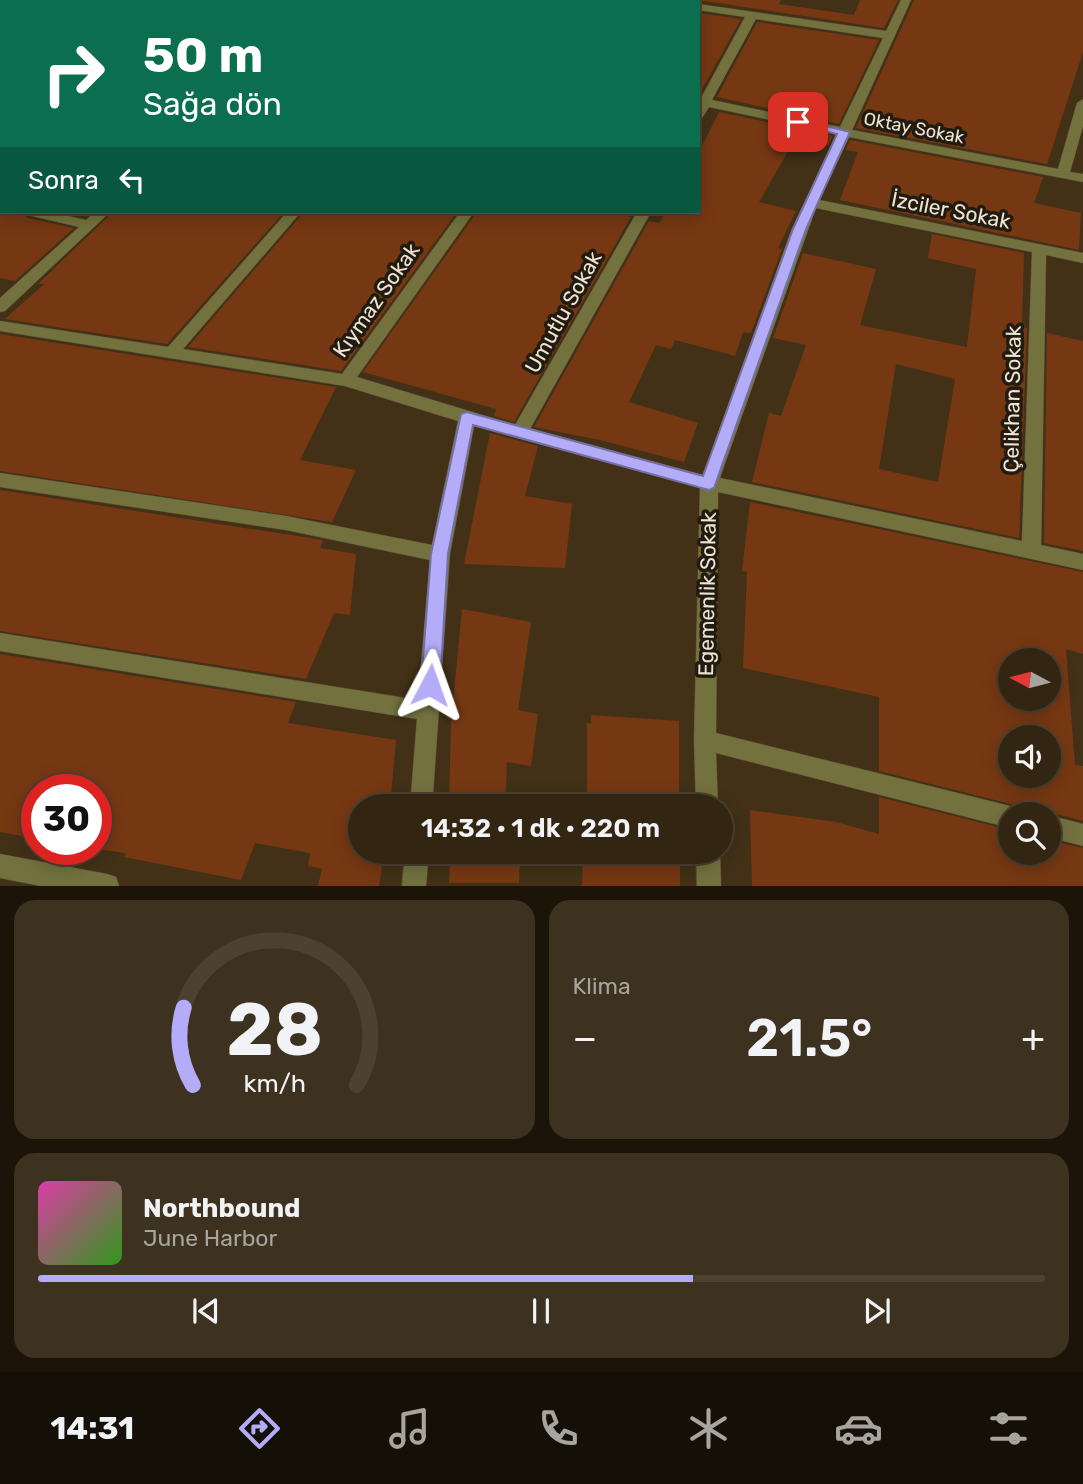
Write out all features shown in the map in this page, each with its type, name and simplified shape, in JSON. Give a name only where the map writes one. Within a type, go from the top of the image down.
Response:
[{"type":"street","name":"Egemenlik Sokak","points":[[707,794],[709,484],[799,229],[887,35],[906,0]]},
{"type":"street","points":[[700,7],[887,35]]},
{"type":"street","points":[[702,101],[752,15]]},
{"type":"street","name":"Oktay Sokak","points":[[702,101],[844,132],[1083,178]]},
{"type":"street","points":[[1063,174],[1083,103]]},
{"type":"street","name":"İzciler Sokak","points":[[811,203],[1083,258]]},
{"type":"street","points":[[42,214],[89,225]]},
{"type":"street","points":[[0,307],[101,214]]},
{"type":"street","points":[[172,352],[292,214]]},
{"type":"street","name":"Kıymaz Sokak","points":[[346,380],[466,214]]},
{"type":"street","name":"Umutlu Sokak","points":[[520,432],[643,214]]},
{"type":"street","name":"Çelikhan Sokak","points":[[1031,550],[1039,248]]},
{"type":"street","points":[[0,327],[346,380],[467,418],[709,484],[1083,562]]},
{"type":"street","points":[[422,794],[440,554],[467,418]]},
{"type":"street","points":[[0,480],[286,523],[440,554]]},
{"type":"street","points":[[0,642],[429,711]]},
{"type":"street","points":[[705,740],[998,814]]},
{"type":"street","points":[[1061,829],[1083,835]]},
{"type":"street","points":[[414,886],[416,864]]},
{"type":"street","points":[[708,864],[709,886]]},
{"type":"street","points":[[0,866],[107,886]]},
{"type":"building","points":[[700,0],[781,0],[779,4],[854,15],[860,0],[898,0],[884,28]]},
{"type":"building","points":[[914,0],[1083,0],[1083,52],[1047,164],[856,128]]},
{"type":"building","points":[[700,13],[741,19],[700,93]]},
{"type":"building","points":[[757,22],[879,40],[839,124],[717,97]]},
{"type":"building","points":[[719,112],[833,136],[828,146],[795,139],[759,202],[796,211],[778,248],[782,249],[751,333],[743,332],[735,356],[675,340],[671,349],[656,345],[629,402],[698,423],[684,462],[600,440],[534,427],[649,221],[659,223],[665,214],[700,214],[700,150]]},
{"type":"building","points":[[850,140],[1043,177],[1034,203],[1081,213],[1079,250],[840,200],[858,152],[846,150]]},
{"type":"building","points":[[0,214],[24,214],[27,218],[74,228],[15,281],[0,278]]},
{"type":"building","points":[[111,214],[282,214],[167,344],[5,319],[44,284],[38,284]]},
{"type":"building","points":[[302,214],[456,214],[341,371],[188,347]]},
{"type":"building","points":[[476,214],[615,214],[631,217],[514,422],[494,416],[496,409],[363,372]]},
{"type":"building","points":[[932,234],[1024,253],[1022,327],[1027,328],[1019,538],[752,482],[769,413],[781,416],[806,345],[773,338],[803,253],[876,269],[860,325],[967,347],[976,269],[928,258]],"holes":[[[896,364],[955,379],[938,482],[879,469]]]},
{"type":"building","points":[[1047,333],[1083,341],[1083,551],[1044,543]]},
{"type":"building","points":[[0,334],[336,387],[300,460],[356,470],[332,522],[0,471]]},
{"type":"building","points":[[490,433],[538,446],[525,496],[572,504],[565,568],[464,564]]},
{"type":"building","points":[[0,490],[323,540],[320,548],[356,554],[350,615],[334,613],[306,679],[0,631]]},
{"type":"building","points":[[750,502],[1083,572],[1083,654],[1066,649],[1075,765],[1083,766],[1083,821],[1061,815],[1061,802],[1003,802],[879,771],[879,697],[743,668],[747,572],[742,571]]},
{"type":"building","points":[[462,609],[531,622],[518,710],[538,714],[531,766],[507,762],[506,794],[449,794],[451,724]]},
{"type":"building","points":[[0,654],[296,702],[288,723],[396,740],[391,794],[348,794],[348,864],[382,864],[379,886],[318,886],[322,869],[308,866],[310,853],[255,843],[241,880],[124,857],[126,853],[112,851],[112,774],[21,774],[21,836],[0,832]]},
{"type":"building","points":[[591,715],[679,721],[679,794],[587,794],[587,723],[591,724]]},
{"type":"building","points":[[879,797],[998,827],[998,865],[1061,865],[1061,843],[1083,848],[1083,886],[752,886],[750,810],[836,822],[879,834]]},
{"type":"building","points":[[450,864],[520,864],[519,883],[449,883]]},
{"type":"building","points":[[583,864],[680,864],[680,886],[582,886]]},
{"type":"route","points":[[430,685],[440,554],[467,418],[709,484],[799,229],[844,132],[798,122]]}]
